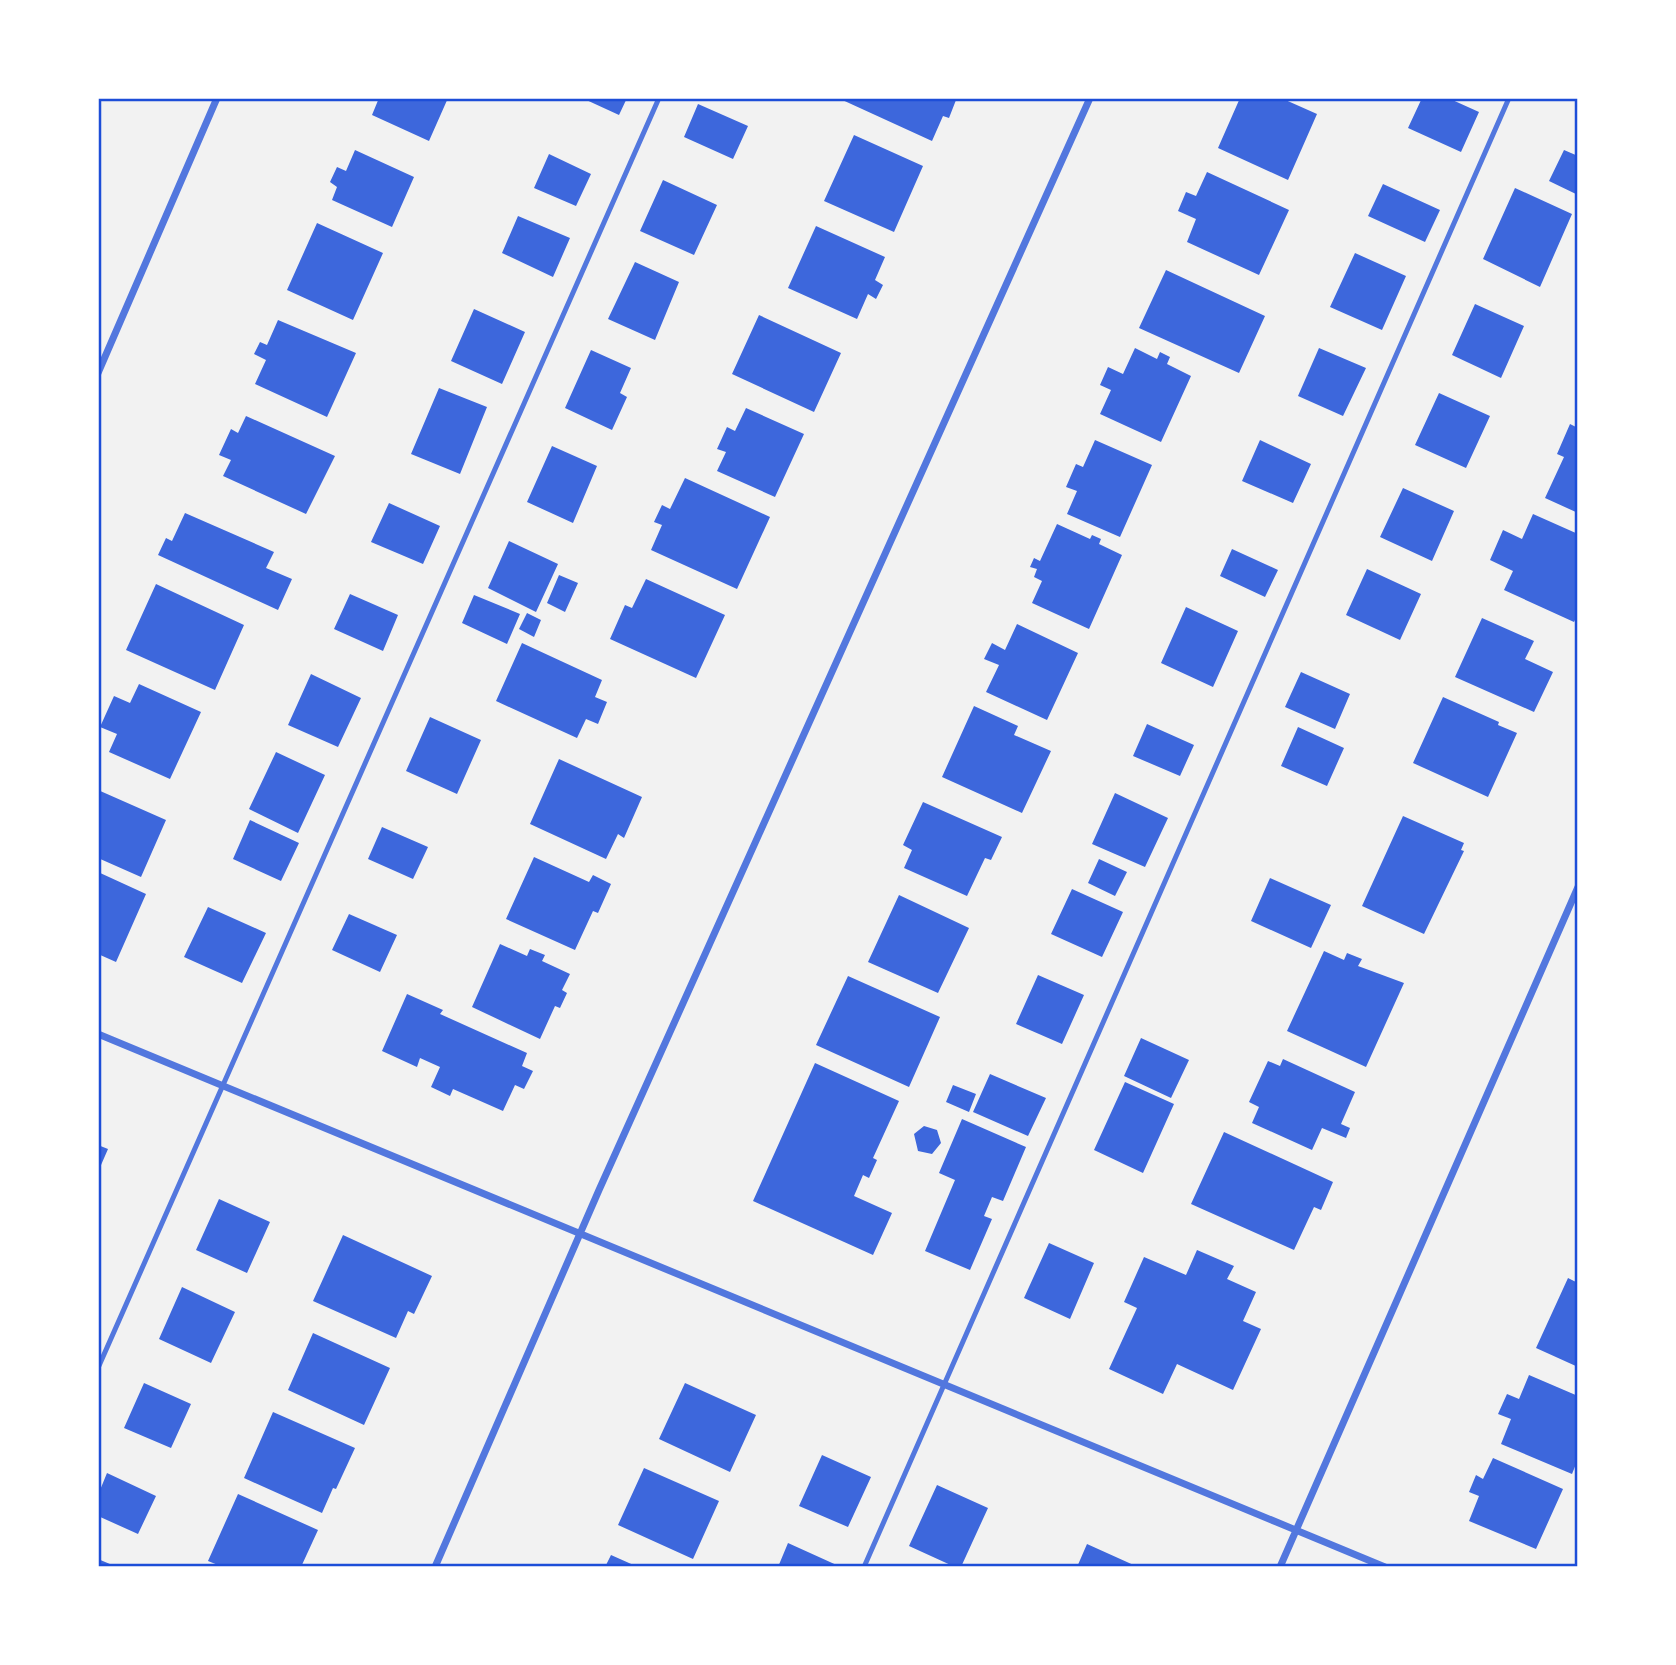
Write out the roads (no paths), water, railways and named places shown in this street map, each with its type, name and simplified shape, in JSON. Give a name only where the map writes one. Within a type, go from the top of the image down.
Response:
[{"type":"street","points":[[98,373],[217,98]]},
{"type":"street","points":[[435,1567],[581,1233],[1090,98]]},
{"type":"street","points":[[1280,1567],[1578,887]]},
{"type":"street","points":[[98,1034],[1385,1567]]},
{"type":"lane","points":[[98,1368],[659,98]]},
{"type":"lane","points":[[864,1567],[1509,98]]}]
